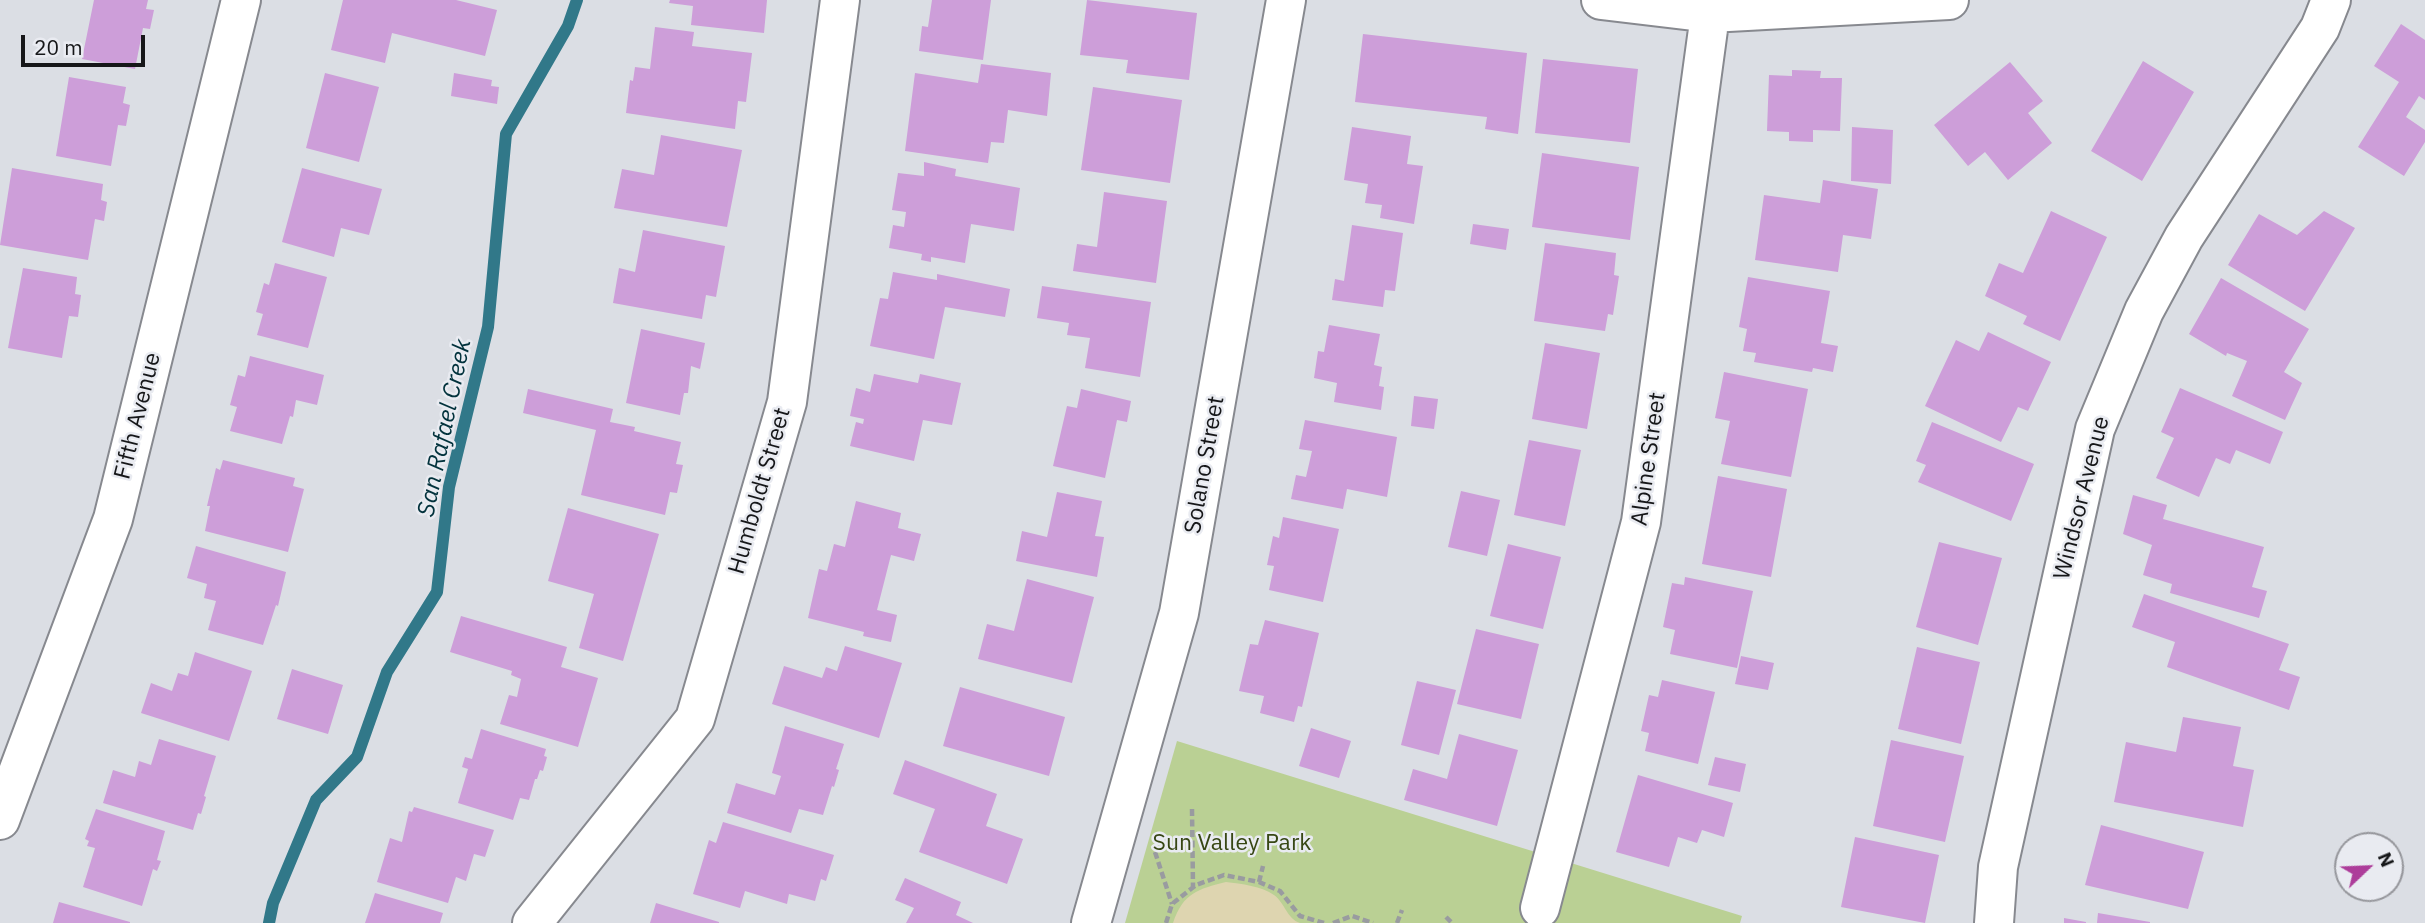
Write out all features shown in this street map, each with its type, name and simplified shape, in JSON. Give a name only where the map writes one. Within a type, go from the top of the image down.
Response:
[{"type":"street","name":"Fifth Avenue","points":[[0,820],[113,519],[241,0]]},
{"type":"street","name":"Humboldt Street","points":[[531,923],[695,719],[787,402],[840,0]]},
{"type":"street","name":"Solano Street","points":[[1091,923],[1179,612],[1286,0]]},
{"type":"street","points":[[1601,0],[1711,7],[1949,0]]},
{"type":"street","name":"Windsor Avenue","points":[[1994,923],[1998,867],[2095,429],[2144,311],[2184,237],[2320,28],[2331,0]]},
{"type":"street","name":"Alpine Street","points":[[1540,908],[1641,522],[1711,7]]},
{"type":"path","points":[[1192,809],[1193,888]]},
{"type":"path","points":[[1259,882],[1264,866]]},
{"type":"path","points":[[1166,923],[1172,904],[1193,888],[1224,875],[1259,882],[1280,891],[1300,916],[1324,923]]},
{"type":"path","points":[[1397,923],[1402,910]]},
{"type":"path","points":[[1333,923],[1352,916],[1373,923]]},
{"type":"path","points":[[1446,917],[1452,923]]},
{"type":"green space","name":"Sun Valley Park","points":[[1177,741],[1742,916],[1740,923],[1125,923]]},
{"type":"sand","points":[[1226,882],[1264,889],[1278,898],[1292,918],[1300,923],[1173,923],[1182,905],[1193,894]]},
{"type":"building","points":[[94,0],[148,0],[146,9],[154,10],[150,29],[143,28],[135,69],[82,59]]},
{"type":"building","points":[[343,0],[456,0],[497,10],[485,56],[392,33],[385,63],[331,50]]},
{"type":"building","points":[[670,0],[767,0],[764,33],[691,25],[693,6],[669,3]]},
{"type":"building","points":[[932,0],[991,0],[983,60],[919,51],[922,26],[928,27]]},
{"type":"building","points":[[1087,0],[1197,13],[1189,80],[1126,73],[1128,60],[1080,55]]},
{"type":"building","points":[[2401,24],[2425,40],[2425,100],[2419,96],[2406,117],[2425,130],[2425,142],[2404,176],[2358,147],[2399,82],[2374,66]]},
{"type":"building","points":[[655,27],[694,32],[692,46],[752,53],[746,102],[738,101],[735,129],[626,113],[630,80],[633,81],[635,67],[650,69]]},
{"type":"building","points":[[1363,34],[1527,53],[1518,134],[1485,129],[1487,117],[1355,102]]},
{"type":"building","points":[[1543,59],[1638,69],[1630,143],[1535,133]]},
{"type":"building","points":[[2143,61],[2194,92],[2142,181],[2091,151]]},
{"type":"building","points":[[2010,62],[2043,101],[2028,113],[2052,143],[2008,180],[1985,152],[1968,166],[1934,125]]},
{"type":"building","points":[[981,64],[1051,73],[1047,116],[1008,110],[1004,143],[991,142],[988,163],[905,151],[915,73],[978,83]]},
{"type":"building","points":[[1792,70],[1821,71],[1820,78],[1842,78],[1840,131],[1813,130],[1813,142],[1789,141],[1789,132],[1767,131],[1769,75],[1792,76]]},
{"type":"building","points":[[325,73],[379,87],[359,162],[306,148]]},
{"type":"building","points":[[454,73],[492,80],[491,86],[499,87],[497,104],[451,96]]},
{"type":"building","points":[[69,77],[126,87],[123,103],[130,105],[126,126],[118,125],[111,166],[56,156]]},
{"type":"building","points":[[1093,87],[1182,100],[1170,183],[1081,170]]},
{"type":"building","points":[[1352,127],[1411,136],[1407,164],[1423,166],[1414,224],[1380,218],[1382,205],[1365,203],[1368,184],[1344,180]]},
{"type":"building","points":[[1852,127],[1893,130],[1891,184],[1851,181]]},
{"type":"building","points":[[661,135],[742,150],[727,227],[614,208],[622,169],[654,175]]},
{"type":"building","points":[[1542,153],[1639,167],[1630,240],[1532,227]]},
{"type":"building","points":[[924,162],[956,169],[955,176],[1020,188],[1014,231],[971,224],[965,263],[931,257],[931,262],[921,260],[922,254],[889,248],[893,225],[904,227],[906,212],[892,210],[898,173],[924,176]]},
{"type":"building","points":[[12,168],[103,184],[101,200],[107,202],[104,221],[95,219],[88,260],[0,245]]},
{"type":"building","points":[[302,168],[382,189],[369,235],[341,228],[334,257],[282,242]]},
{"type":"building","points":[[1823,180],[1878,189],[1871,239],[1843,235],[1838,272],[1755,260],[1764,195],[1820,203]]},
{"type":"building","points":[[1104,192],[1167,201],[1156,283],[1073,271],[1077,244],[1097,247]]},
{"type":"building","points":[[2051,211],[2107,237],[2060,341],[2023,324],[2027,316],[1985,296],[1999,263],[2023,273]]},
{"type":"building","points":[[2324,211],[2355,228],[2305,311],[2228,265],[2259,214],[2297,235]]},
{"type":"building","points":[[1473,224],[1509,229],[1506,250],[1470,244]]},
{"type":"building","points":[[1352,225],[1403,233],[1395,291],[1385,290],[1383,307],[1332,300],[1335,279],[1344,281]]},
{"type":"building","points":[[643,230],[725,246],[716,297],[706,295],[702,319],[613,303],[619,268],[635,272]]},
{"type":"building","points":[[1545,243],[1616,253],[1614,275],[1619,276],[1613,315],[1608,314],[1605,331],[1534,321]]},
{"type":"building","points":[[275,263],[327,277],[308,348],[257,335],[263,314],[256,312],[264,283],[269,285]]},
{"type":"building","points":[[23,268],[77,277],[75,294],[81,295],[78,317],[69,316],[62,358],[8,348]]},
{"type":"building","points":[[893,272],[937,280],[937,274],[1010,289],[1005,317],[945,307],[934,359],[870,346],[880,298],[888,299]]},
{"type":"building","points":[[1748,277],[1830,291],[1821,343],[1838,346],[1833,372],[1813,368],[1812,372],[1754,362],[1756,353],[1743,351],[1747,329],[1739,327]]},
{"type":"building","points":[[2221,278],[2309,329],[2284,372],[2302,383],[2285,420],[2232,396],[2247,361],[2227,353],[2226,356],[2189,334]]},
{"type":"building","points":[[1042,286],[1151,302],[1140,377],[1085,368],[1090,338],[1067,335],[1069,323],[1037,318]]},
{"type":"building","points":[[1329,325],[1380,334],[1374,365],[1382,367],[1379,386],[1384,387],[1381,410],[1334,402],[1337,383],[1314,378],[1318,351],[1324,352]]},
{"type":"building","points":[[641,329],[705,343],[700,369],[691,366],[688,393],[684,393],[680,415],[626,403]]},
{"type":"building","points":[[1988,332],[2051,362],[2028,411],[2018,407],[2001,442],[1925,406],[1956,340],[1979,351]]},
{"type":"building","points":[[1545,343],[1600,353],[1587,429],[1532,419]]},
{"type":"building","points":[[250,356],[324,375],[317,405],[296,400],[293,417],[290,416],[282,444],[230,431],[237,407],[230,405],[238,375],[245,377]]},
{"type":"building","points":[[1724,372],[1808,389],[1791,477],[1721,464],[1730,421],[1715,418]]},
{"type":"building","points":[[874,374],[918,383],[920,374],[961,383],[952,425],[923,420],[914,461],[850,446],[856,422],[863,424],[864,419],[850,416],[856,388],[870,392]]},
{"type":"building","points":[[2180,388],[2283,432],[2270,464],[2236,450],[2230,464],[2216,458],[2199,497],[2156,478],[2174,438],[2161,432]]},
{"type":"building","points":[[528,389],[613,409],[610,422],[635,427],[634,431],[681,442],[676,464],[683,465],[677,493],[670,492],[665,515],[581,495],[596,430],[523,413]]},
{"type":"building","points":[[1081,389],[1131,401],[1127,422],[1117,420],[1105,478],[1053,466],[1067,406],[1077,408]]},
{"type":"building","points":[[1414,396],[1438,399],[1434,429],[1411,426]]},
{"type":"building","points":[[1305,420],[1397,437],[1387,497],[1347,489],[1343,509],[1291,499],[1296,475],[1306,477],[1312,451],[1299,449]]},
{"type":"building","points":[[1932,422],[2034,464],[2011,521],[1918,482],[1926,465],[1916,461]]},
{"type":"building","points":[[1529,440],[1581,450],[1565,526],[1514,515]]},
{"type":"building","points":[[223,460],[295,478],[293,486],[304,489],[288,552],[205,531],[210,506],[207,506],[216,468],[220,470]]},
{"type":"building","points":[[1718,476],[1787,489],[1771,577],[1702,564]]},
{"type":"building","points":[[1461,491],[1500,500],[1487,556],[1448,547]]},
{"type":"building","points":[[1057,492],[1102,501],[1095,536],[1104,537],[1097,577],[1016,561],[1022,531],[1047,537]]},
{"type":"building","points":[[2133,495],[2167,505],[2163,519],[2264,547],[2252,587],[2267,591],[2259,618],[2170,593],[2172,584],[2143,575],[2152,545],[2123,534]]},
{"type":"building","points":[[856,501],[901,513],[898,528],[921,534],[914,561],[891,555],[877,610],[897,615],[891,642],[863,636],[864,632],[808,618],[819,569],[827,571],[834,544],[845,547]]},
{"type":"building","points":[[568,508],[659,534],[623,661],[579,648],[594,594],[548,581]]},
{"type":"building","points":[[1283,517],[1339,529],[1323,602],[1269,590],[1274,566],[1267,565],[1273,536],[1279,538]]},
{"type":"building","points":[[1939,542],[2002,558],[1978,645],[1916,627]]},
{"type":"building","points":[[1508,544],[1561,557],[1543,629],[1490,616]]},
{"type":"building","points":[[196,546],[286,572],[278,606],[276,605],[263,645],[208,630],[216,601],[204,598],[207,584],[187,578]]},
{"type":"building","points":[[1685,577],[1753,591],[1737,668],[1670,654],[1675,630],[1663,627],[1672,583],[1684,585]]},
{"type":"building","points":[[1027,579],[1094,597],[1072,683],[978,659],[987,624],[1014,631]]},
{"type":"building","points":[[2144,594],[2289,644],[2279,670],[2300,677],[2289,710],[2167,667],[2175,642],[2132,627]]},
{"type":"building","points":[[461,616],[567,647],[561,667],[598,678],[578,747],[500,724],[509,695],[517,697],[521,679],[511,675],[512,671],[450,652]]},
{"type":"building","points":[[1265,620],[1319,633],[1302,707],[1298,706],[1294,722],[1260,713],[1264,696],[1239,691],[1250,644],[1258,645]]},
{"type":"building","points":[[1476,629],[1539,644],[1521,719],[1457,704]]},
{"type":"building","points":[[845,646],[902,663],[879,738],[772,704],[784,666],[822,678],[826,667],[837,671]]},
{"type":"building","points":[[1917,647],[1980,662],[1961,744],[1898,729]]},
{"type":"building","points":[[195,652],[252,671],[229,741],[141,713],[151,683],[172,691],[178,673],[188,676]]},
{"type":"building","points":[[1741,656],[1774,663],[1768,690],[1735,684]]},
{"type":"building","points":[[292,669],[343,685],[328,734],[277,719]]},
{"type":"building","points":[[1662,680],[1715,692],[1698,764],[1645,751],[1649,733],[1641,731],[1649,695],[1658,697]]},
{"type":"building","points":[[1417,681],[1456,690],[1439,755],[1401,745]]},
{"type":"building","points":[[960,687],[1065,717],[1049,776],[943,746]]},
{"type":"building","points":[[2183,717],[2241,727],[2233,766],[2254,770],[2243,827],[2114,802],[2126,742],[2176,752]]},
{"type":"building","points":[[785,726],[844,744],[836,769],[839,770],[834,787],[832,786],[823,815],[799,809],[791,833],[727,813],[736,783],[775,795],[781,776],[772,773]]},
{"type":"building","points":[[1311,728],[1351,741],[1339,778],[1299,766]]},
{"type":"building","points":[[481,729],[546,749],[543,771],[540,770],[535,779],[529,800],[520,798],[513,820],[458,803],[468,769],[462,767],[465,757],[472,759]]},
{"type":"building","points":[[1459,734],[1518,750],[1497,826],[1404,800],[1413,769],[1447,779]]},
{"type":"building","points":[[159,739],[216,756],[201,814],[198,813],[193,830],[103,803],[113,770],[135,777],[139,761],[151,765]]},
{"type":"building","points":[[1891,740],[1964,756],[1945,842],[1873,826]]},
{"type":"building","points":[[1715,757],[1746,764],[1740,792],[1708,785]]},
{"type":"building","points":[[905,760],[997,794],[986,826],[1023,839],[1007,884],[919,852],[935,809],[893,794]]},
{"type":"building","points":[[1638,775],[1733,803],[1724,837],[1702,830],[1697,843],[1678,837],[1669,867],[1616,852]]},
{"type":"building","points":[[414,807],[494,830],[485,857],[474,854],[466,881],[456,877],[448,903],[377,882],[390,838],[402,842],[409,811],[412,812]]},
{"type":"building","points":[[96,809],[165,831],[157,860],[161,861],[157,871],[153,869],[142,906],[83,887],[95,848],[87,846],[89,841],[85,839]]},
{"type":"building","points":[[723,822],[834,855],[826,881],[821,879],[815,901],[789,894],[787,904],[745,891],[740,908],[693,894],[709,840],[716,843]]},
{"type":"building","points":[[2101,825],[2204,852],[2188,909],[2085,885]]},
{"type":"building","points":[[1855,837],[1939,855],[1925,923],[1841,907]]},
{"type":"building","points":[[905,878],[961,902],[956,915],[973,923],[906,923],[914,908],[895,900]]},
{"type":"building","points":[[375,893],[443,913],[440,923],[365,923]]},
{"type":"building","points":[[59,902],[130,922],[130,923],[53,923]]},
{"type":"building","points":[[656,903],[719,922],[719,923],[650,923]]},
{"type":"building","points":[[2098,913],[2150,922],[2150,923],[2097,923]]},
{"type":"building","points":[[2064,918],[2086,922],[2086,923],[2064,923]]},
{"type":"waterway","name":"San Rafael Creek","points":[[269,923],[273,903],[316,800],[357,757],[387,672],[437,592],[449,487],[488,327],[506,134],[568,26],[577,0]]}]
